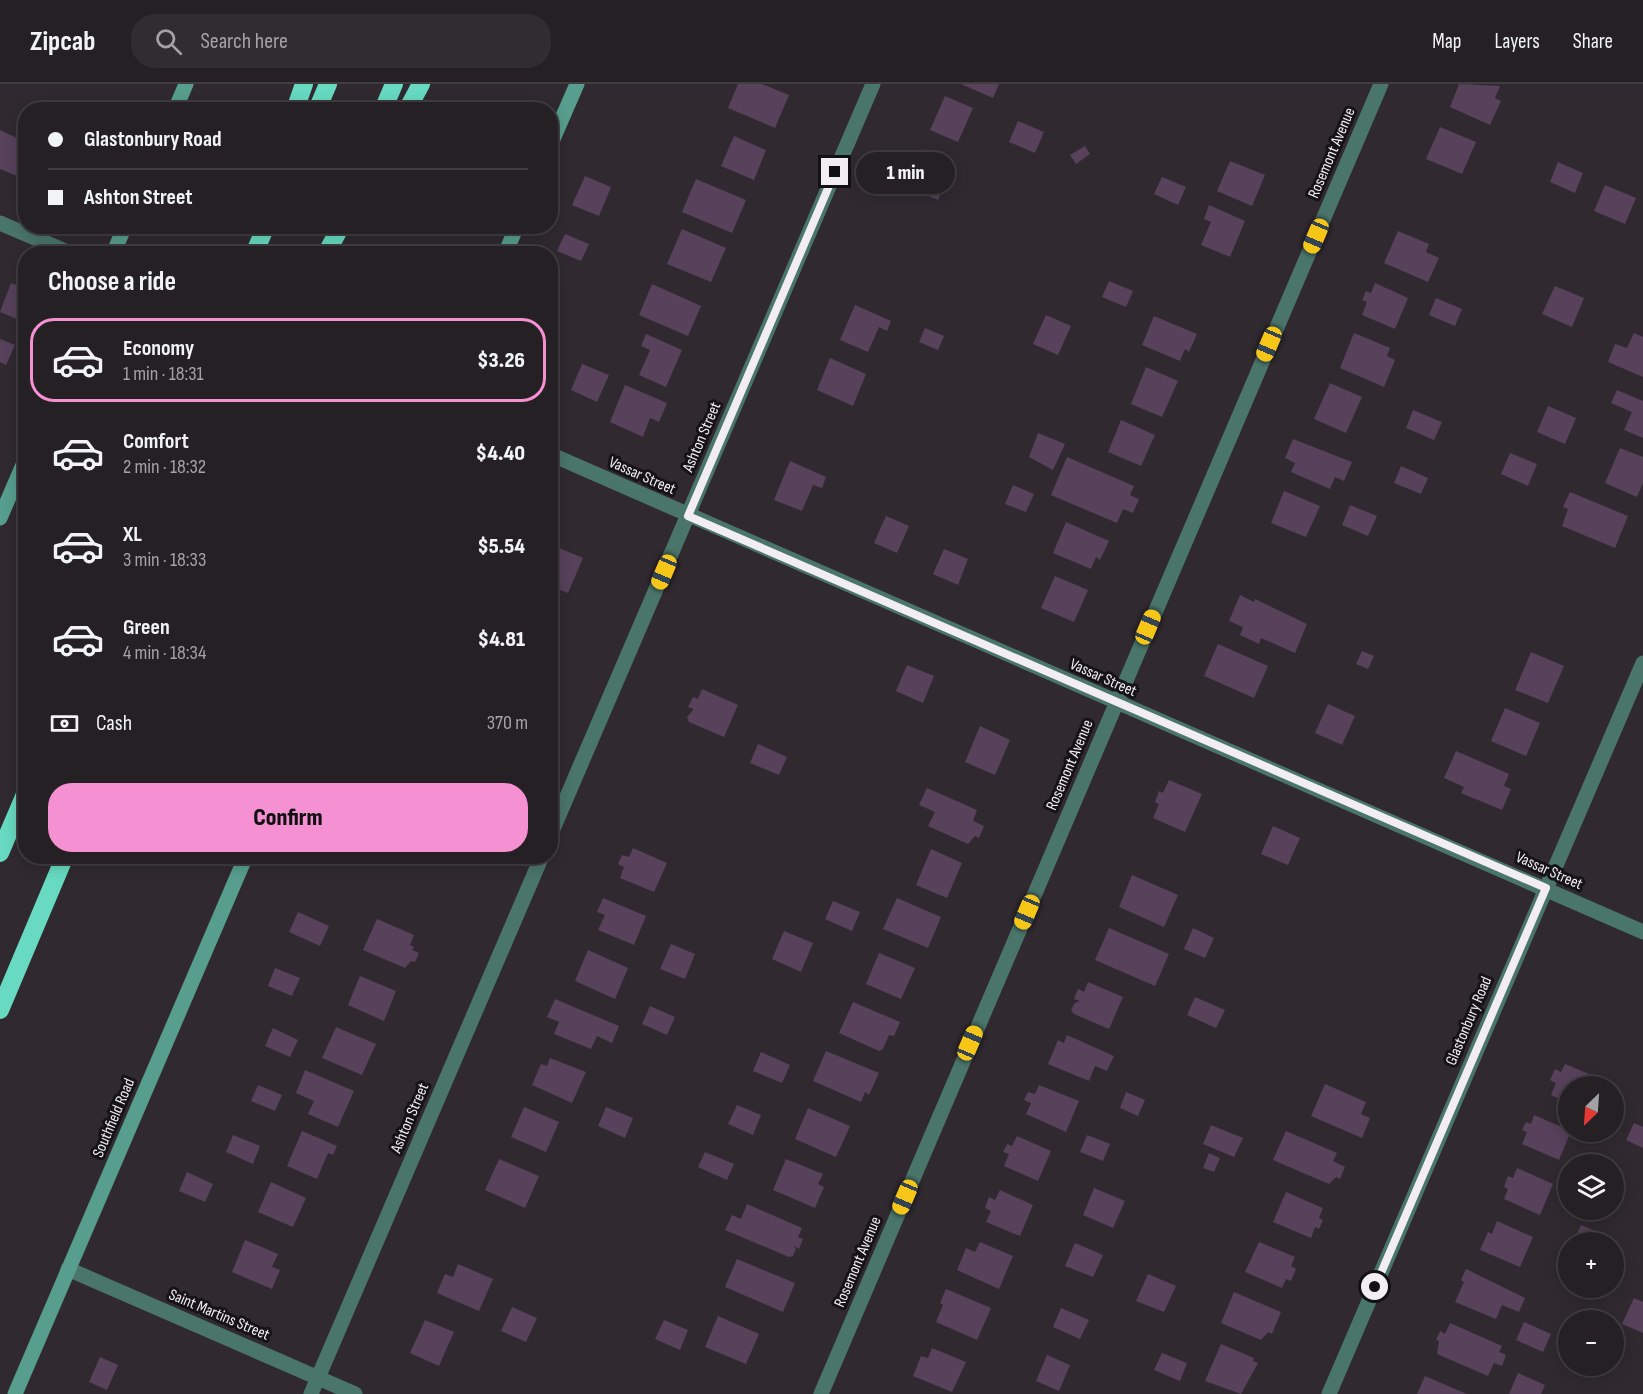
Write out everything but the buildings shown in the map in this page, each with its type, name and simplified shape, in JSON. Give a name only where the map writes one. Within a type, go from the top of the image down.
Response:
[{"type":"highway","points":[[298,102],[304,84]]},
{"type":"highway","points":[[320,102],[328,84]]},
{"type":"highway","points":[[386,102],[394,84]]},
{"type":"highway","points":[[411,102],[421,84]]},
{"type":"highway","points":[[0,853],[18,811]]},
{"type":"highway","points":[[0,1010],[62,864]]},
{"type":"main road","points":[[178,102],[186,84]]},
{"type":"main road","points":[[558,128],[577,84]]},
{"type":"main road","points":[[0,518],[18,476]]},
{"type":"main road","name":"Southfield Road","points":[[15,1394],[243,864]]},
{"type":"street","name":"Ashton Street","points":[[558,817],[873,84]]},
{"type":"street","name":"Rosemont Avenue","points":[[821,1394],[1381,84]]},
{"type":"street","points":[[0,223],[18,231]]},
{"type":"street","points":[[26,234],[53,246]]},
{"type":"street","name":"Vassar Street","points":[[558,458],[1643,932]]},
{"type":"street","name":"Glastonbury Road","points":[[1329,1394],[1643,663]]},
{"type":"street","name":"Ashton Street","points":[[311,1394],[539,864]]},
{"type":"street","name":"Saint Martins Street","points":[[68,1269],[355,1394]]},
{"type":"route","points":[[835,172],[688,516],[927,619],[1086,691],[1546,888],[1375,1287]]}]
